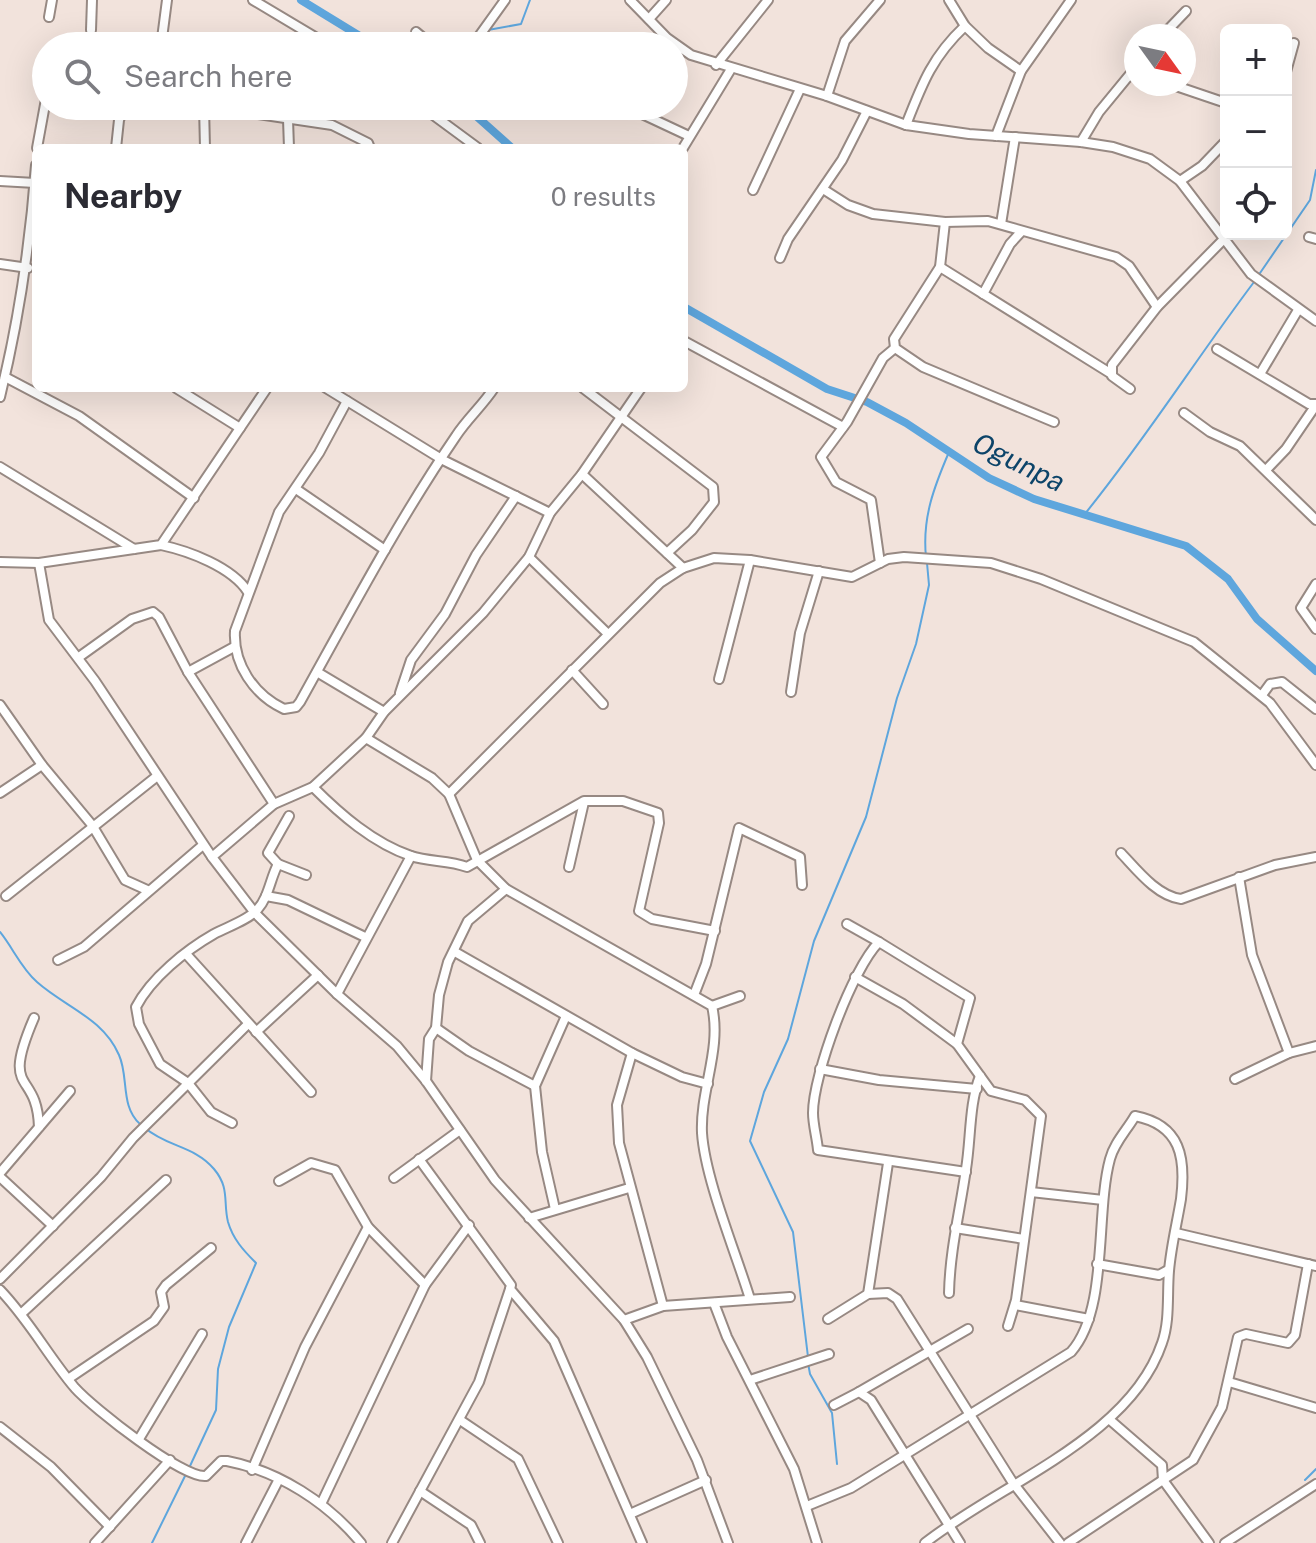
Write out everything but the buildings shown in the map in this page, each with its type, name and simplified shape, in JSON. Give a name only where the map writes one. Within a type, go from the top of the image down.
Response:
[{"type":"street","points":[[49,17],[52,0]]},
{"type":"street","points":[[91,30],[92,0]]},
{"type":"street","points":[[163,32],[167,0]]},
{"type":"street","points":[[253,0],[307,32]]},
{"type":"street","points":[[482,32],[505,0]]},
{"type":"street","points":[[630,0],[664,32]]},
{"type":"street","points":[[649,19],[666,0]]},
{"type":"street","points":[[716,65],[768,0]]},
{"type":"street","points":[[827,96],[845,41],[880,0]]},
{"type":"street","points":[[949,0],[965,26],[988,48],[1021,71]]},
{"type":"street","points":[[996,136],[1021,71],[1066,2]]},
{"type":"street","points":[[1174,24],[1186,11]]},
{"type":"street","points":[[906,125],[930,66],[941,48],[965,26]]},
{"type":"street","points":[[1292,50],[1294,43]]},
{"type":"street","points":[[688,52],[716,65],[827,96],[906,125],[1081,142],[1133,152],[1180,181],[1220,234]]},
{"type":"street","points":[[685,144],[731,69]]},
{"type":"street","points":[[1081,142],[1099,112],[1124,82]]},
{"type":"street","points":[[753,190],[800,89]]},
{"type":"street","points":[[1196,93],[1220,101]]},
{"type":"street","points":[[780,258],[788,239],[823,189],[867,111]]},
{"type":"street","points":[[38,144],[42,120]]},
{"type":"street","points":[[116,144],[119,120]]},
{"type":"street","points":[[204,120],[205,144]]},
{"type":"street","points":[[288,120],[289,144]]},
{"type":"street","points":[[295,120],[332,125],[368,144]]},
{"type":"street","points":[[440,120],[473,144]]},
{"type":"street","points":[[655,120],[689,136]]},
{"type":"street","points":[[1001,224],[1015,137]]},
{"type":"street","points":[[1180,181],[1202,166],[1220,147]]},
{"type":"street","points":[[0,181],[32,183]]},
{"type":"street","points":[[823,189],[848,205],[873,214],[1001,224],[1123,260],[1157,307]]},
{"type":"street","points":[[880,563],[871,500],[836,482],[822,464],[824,448],[845,425],[875,371],[895,348],[894,339],[940,267],[945,222]]},
{"type":"street","points":[[983,294],[1010,244],[1021,232]]},
{"type":"street","points":[[1110,373],[1112,365],[1157,307],[1223,240]]},
{"type":"street","points":[[1225,240],[1251,274],[1316,321]]},
{"type":"street","points":[[0,397],[31,266],[32,245]]},
{"type":"street","points":[[0,264],[31,266]]},
{"type":"street","points":[[940,267],[1110,373],[1130,389]]},
{"type":"street","points":[[1260,374],[1298,310]]},
{"type":"street","points":[[688,343],[845,425]]},
{"type":"street","points":[[895,348],[923,367],[1054,422]]},
{"type":"street","points":[[1217,349],[1316,405],[1291,443],[1266,470]]},
{"type":"street","points":[[5,377],[32,391]]},
{"type":"street","points":[[33,392],[79,416],[194,498]]},
{"type":"street","points":[[182,392],[240,428]]},
{"type":"street","points":[[161,545],[264,392]]},
{"type":"street","points":[[332,392],[443,460],[550,513]]},
{"type":"street","points":[[347,401],[296,489],[279,512],[235,631],[234,647],[247,679],[284,709],[296,707],[385,550],[456,436],[491,392]]},
{"type":"street","points":[[588,392],[713,487],[715,494],[702,518],[667,553]]},
{"type":"street","points":[[212,857],[274,804],[313,787],[366,738],[384,712],[483,613],[529,557],[550,513],[582,474],[638,392]]},
{"type":"street","points":[[1184,413],[1210,432],[1240,446],[1316,520]]},
{"type":"street","points":[[0,467],[134,549]]},
{"type":"street","points":[[582,474],[683,568]]},
{"type":"street","points":[[296,489],[385,550]]},
{"type":"street","points":[[397,700],[411,660],[445,614],[476,555],[516,496]]},
{"type":"street","points":[[0,562],[39,563],[161,545],[217,567],[242,583],[248,592]]},
{"type":"street","points":[[529,557],[608,634]]},
{"type":"street","points":[[449,794],[660,583],[683,568],[714,558],[750,560],[852,577],[880,563],[904,557],[957,558],[991,563],[1028,574],[1194,642],[1262,695],[1285,720],[1316,765]]},
{"type":"street","points":[[719,679],[750,560]]},
{"type":"street","points":[[39,563],[46,614],[79,657],[203,845],[255,913],[337,994],[386,1035],[426,1081],[495,1180],[624,1320],[647,1357],[706,1480],[728,1543]]},
{"type":"street","points":[[791,692],[800,633],[819,571]]},
{"type":"street","points":[[1316,584],[1301,608],[1316,629]]},
{"type":"street","points":[[79,657],[132,619],[153,612],[159,617],[188,672],[274,804]]},
{"type":"street","points":[[188,672],[234,647]]},
{"type":"street","points":[[572,670],[603,704]]},
{"type":"street","points":[[317,672],[384,712]]},
{"type":"street","points":[[1262,695],[1270,684],[1282,682],[1316,709]]},
{"type":"street","points":[[0,705],[42,765],[92,825],[125,880],[147,890]]},
{"type":"street","points":[[366,738],[432,778],[449,794],[477,860],[506,889],[712,1006]]},
{"type":"street","points":[[0,793],[42,765]]},
{"type":"street","points":[[6,896],[156,777]]},
{"type":"street","points":[[313,787],[360,827],[411,856],[467,867],[584,801],[623,801],[656,811],[659,823],[639,911],[652,919],[715,931]]},
{"type":"street","points":[[569,867],[584,801]]},
{"type":"street","points":[[289,816],[268,853],[278,864],[306,875]]},
{"type":"street","points":[[694,995],[715,931],[739,828],[800,857],[802,885]]},
{"type":"street","points":[[58,960],[84,947],[203,845]]},
{"type":"street","points":[[1121,853],[1145,878],[1175,899],[1239,877],[1316,857]]},
{"type":"street","points":[[337,994],[411,856]]},
{"type":"street","points":[[232,1123],[211,1112],[188,1083],[160,1064],[135,1011],[156,981],[187,955],[212,935],[255,913],[266,896],[278,864]]},
{"type":"street","points":[[1239,877],[1252,955],[1289,1053]]},
{"type":"street","points":[[426,1081],[429,1039],[436,1028],[444,973],[468,921],[506,889]]},
{"type":"street","points":[[266,896],[288,900],[365,937]]},
{"type":"street","points":[[847,924],[970,998],[957,1044]]},
{"type":"street","points":[[879,942],[855,977],[820,1069],[813,1113],[818,1150],[888,1163],[966,1172]]},
{"type":"street","points":[[455,952],[632,1053],[682,1077],[708,1084]]},
{"type":"street","points":[[187,955],[311,1092]]},
{"type":"street","points":[[256,1032],[318,975]]},
{"type":"street","points":[[855,977],[903,1004],[957,1044],[988,1088],[1006,1097],[1025,1100],[1041,1116],[1015,1305],[1008,1326]]},
{"type":"street","points":[[712,1006],[740,996]]},
{"type":"street","points":[[712,1006],[715,1043],[702,1131],[708,1166],[750,1299]]},
{"type":"street","points":[[555,1209],[542,1152],[535,1086],[566,1016]]},
{"type":"street","points":[[13,1044],[34,1018]]},
{"type":"street","points":[[0,1279],[133,1138],[248,1024]]},
{"type":"street","points":[[436,1028],[469,1051],[535,1086]]},
{"type":"street","points":[[1235,1079],[1289,1053],[1316,1046]]},
{"type":"street","points":[[632,1053],[617,1105],[619,1143],[663,1306]]},
{"type":"street","points":[[820,1069],[974,1090],[988,1088]]},
{"type":"street","points":[[949,1293],[974,1090],[980,1076]]},
{"type":"street","points":[[13,1083],[35,1107],[39,1127]]},
{"type":"street","points":[[53,1226],[0,1175],[70,1091]]},
{"type":"street","points":[[807,1506],[851,1488],[903,1453],[1071,1352],[1089,1319],[1110,1157],[1135,1116],[1154,1120],[1166,1129],[1183,1159],[1176,1233],[1169,1268],[1166,1329],[1156,1359],[1137,1393],[1110,1420],[925,1543]]},
{"type":"street","points":[[394,1178],[460,1130]]},
{"type":"street","points":[[392,1543],[479,1382],[511,1285],[419,1159]]},
{"type":"street","points":[[279,1181],[311,1163],[335,1170],[368,1227],[425,1285]]},
{"type":"street","points":[[868,1294],[888,1163]]},
{"type":"street","points":[[22,1313],[166,1180]]},
{"type":"street","points":[[529,1218],[629,1188]]},
{"type":"street","points":[[1031,1192],[1103,1200]]},
{"type":"street","points":[[322,1502],[425,1285],[469,1225]]},
{"type":"street","points":[[252,1470],[305,1347],[368,1227]]},
{"type":"street","points":[[955,1228],[1024,1239]]},
{"type":"street","points":[[1069,1543],[1193,1460],[1222,1407],[1235,1344],[1242,1334],[1288,1343],[1292,1340],[1312,1265],[1176,1233]]},
{"type":"street","points":[[68,1379],[154,1321],[164,1307],[161,1292],[166,1285],[211,1248]]},
{"type":"street","points":[[1097,1264],[1159,1275],[1166,1274],[1169,1268]]},
{"type":"street","points":[[510,1289],[554,1341],[642,1543]]},
{"type":"street","points":[[0,1290],[22,1313],[68,1379],[93,1404],[139,1439],[197,1476],[206,1476],[221,1461],[278,1481],[322,1502],[361,1543]]},
{"type":"street","points":[[828,1319],[868,1294],[888,1293],[897,1299],[932,1350],[1013,1483],[1060,1543]]},
{"type":"street","points":[[624,1320],[663,1306],[790,1297]]},
{"type":"street","points":[[714,1303],[794,1469],[817,1543]]},
{"type":"street","points":[[1015,1305],[1089,1319]]},
{"type":"street","points":[[834,1405],[968,1329]]},
{"type":"street","points":[[139,1439],[202,1334]]},
{"type":"street","points":[[750,1380],[790,1364],[829,1354]]},
{"type":"street","points":[[1229,1382],[1316,1408]]},
{"type":"street","points":[[859,1392],[871,1400],[960,1543]]},
{"type":"street","points":[[460,1420],[518,1459],[558,1543]]},
{"type":"street","points":[[1110,1420],[1162,1465],[1163,1480],[1209,1543]]},
{"type":"street","points":[[0,1427],[43,1460],[110,1527]]},
{"type":"street","points":[[95,1543],[173,1462]]},
{"type":"street","points":[[630,1514],[706,1480]]},
{"type":"street","points":[[246,1543],[278,1481]]},
{"type":"street","points":[[1225,1543],[1316,1484]]},
{"type":"street","points":[[420,1491],[471,1525],[480,1543]]},
{"type":"waterway","name":"Ogunpa","points":[[301,0],[353,32]]},
{"type":"waterway","points":[[488,30],[521,24],[530,0]]},
{"type":"waterway","name":"Ogunpa","points":[[481,120],[508,144]]},
{"type":"waterway","points":[[1258,276],[1310,200],[1316,170]]},
{"type":"waterway","points":[[1084,515],[1254,282]]},
{"type":"waterway","name":"Ogunpa","points":[[688,309],[827,389],[867,402],[906,423],[989,478],[1034,499],[1186,546],[1228,579],[1257,619],[1316,671]]},
{"type":"waterway","points":[[926,557],[930,503],[949,452]]},
{"type":"waterway","points":[[808,1357],[793,1232],[750,1141],[764,1092],[788,1039],[814,941],[866,817],[897,698],[916,644],[929,585],[927,563]]},
{"type":"waterway","points":[[0,932],[31,976],[93,1022],[112,1042],[122,1064],[130,1109],[140,1124]]},
{"type":"waterway","points":[[145,1128],[190,1151],[214,1169],[224,1189],[230,1228],[256,1263],[229,1327],[218,1369],[216,1410],[190,1466]]},
{"type":"waterway","points":[[808,1363],[810,1374],[832,1413],[837,1464]]},
{"type":"waterway","points":[[1305,1480],[1316,1469]]},
{"type":"waterway","points":[[152,1543],[187,1472]]}]
